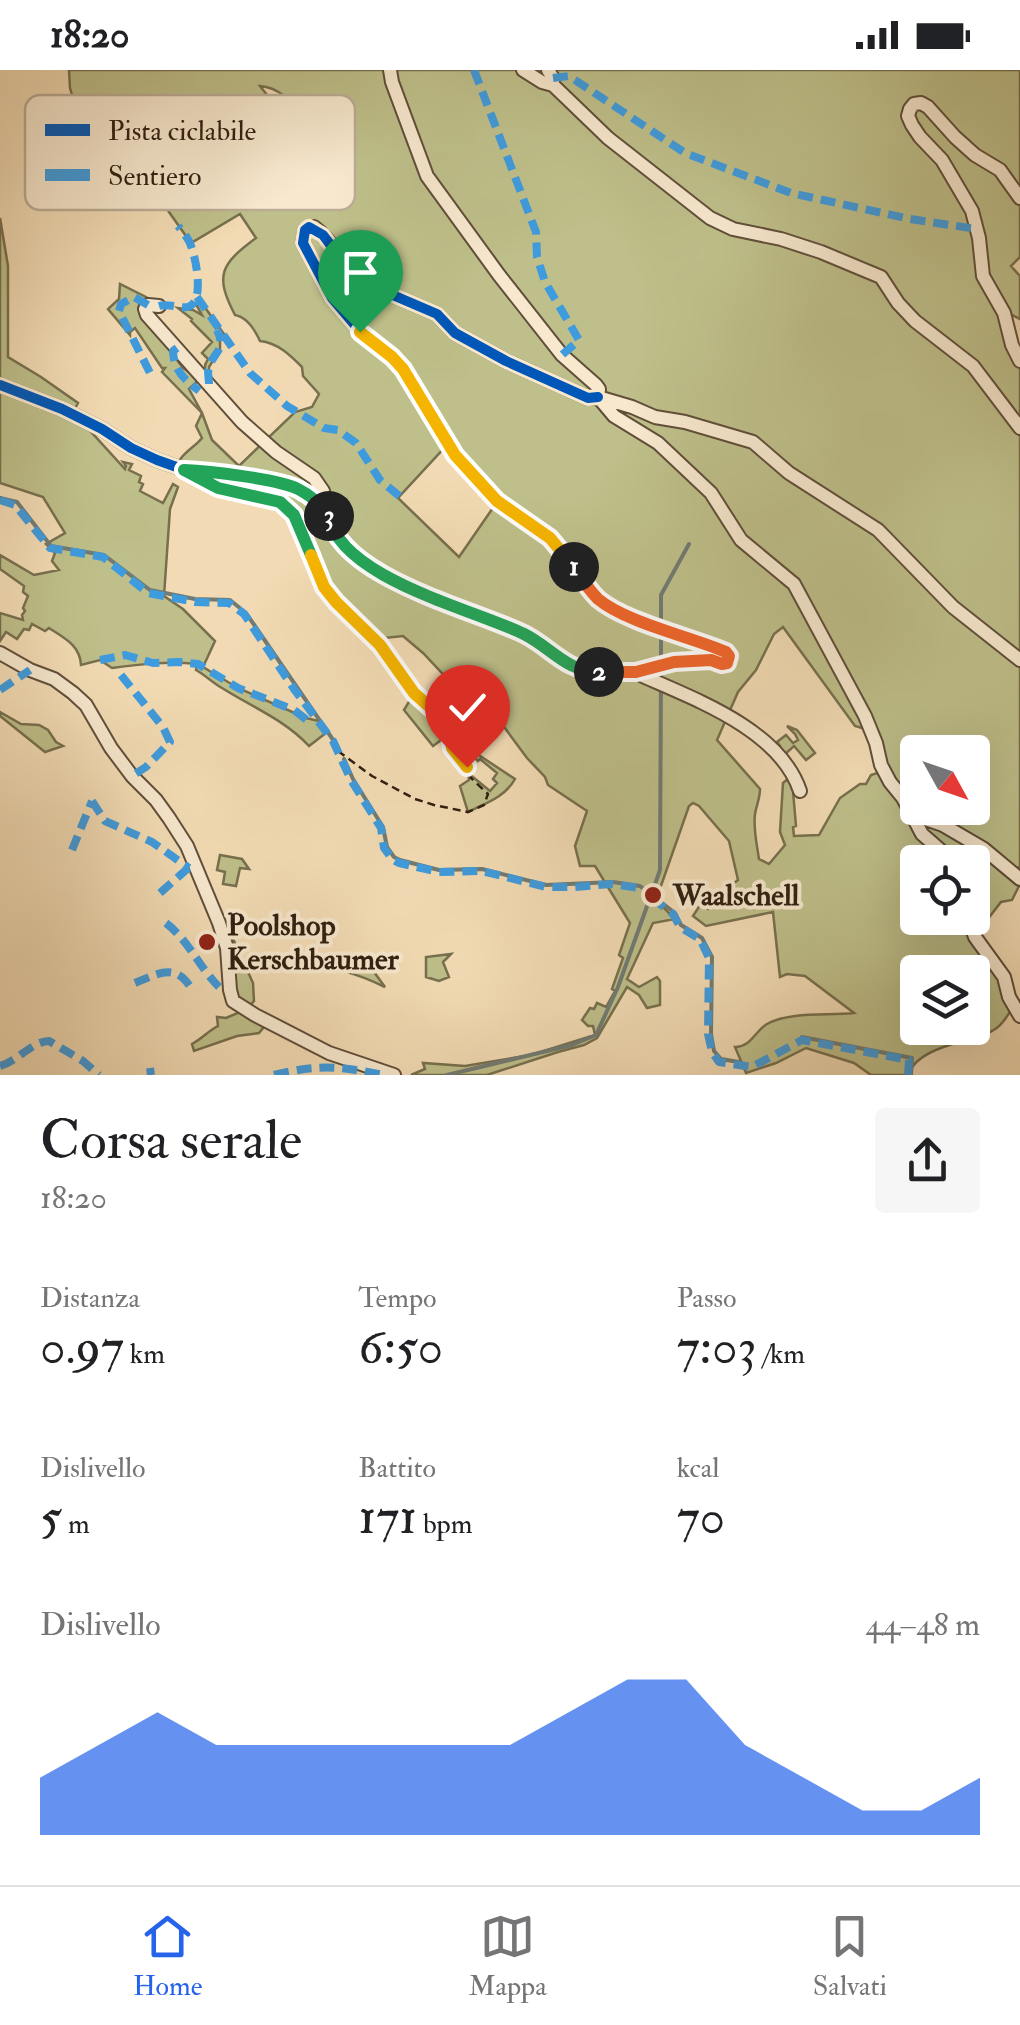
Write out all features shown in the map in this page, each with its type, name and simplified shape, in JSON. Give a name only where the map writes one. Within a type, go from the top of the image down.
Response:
[{"type":"street","points":[[390,70],[427,176],[562,354],[600,389],[598,397]]},
{"type":"street","points":[[523,70],[542,82],[551,78],[608,138],[710,218],[733,229],[821,252],[881,277],[898,304],[915,321],[973,366],[1020,428]]},
{"type":"street","points":[[1020,198],[1000,170],[975,155],[928,107],[914,104],[908,116],[912,126],[942,160],[972,212],[983,276],[1004,312],[1020,361]]},
{"type":"street","points":[[184,470],[280,482],[296,488],[329,516],[340,541],[354,556],[400,584],[519,632],[580,671],[636,672],[674,662],[727,663],[726,652],[604,603],[550,538],[497,501],[455,455],[403,369],[360,332],[332,298],[304,242],[309,227],[318,230],[351,272],[374,288],[437,314],[455,333],[506,361],[588,398],[598,397],[655,418],[685,422],[753,442],[789,474],[878,530],[953,607],[1020,660]]},
{"type":"street","points":[[159,306],[148,306],[147,315],[256,435],[314,478],[324,490],[321,507]]},
{"type":"street","points":[[0,385],[62,409],[144,455],[218,488],[288,507],[324,587],[380,645],[414,693],[442,718],[452,748],[467,767]]},
{"type":"street","points":[[598,397],[614,416],[658,444],[712,493],[741,540],[794,584],[865,716],[881,765],[900,796]]},
{"type":"street","points":[[0,653],[74,693],[122,762],[169,818],[187,846],[220,923],[233,1001],[329,1053],[394,1075]]},
{"type":"street","points":[[636,672],[737,720],[790,770],[800,790]]},
{"type":"street","points":[[918,825],[936,845]]},
{"type":"street","points":[[944,825],[984,849],[1020,878]]},
{"type":"street","points":[[974,935],[1004,977],[1020,1016]]},
{"type":"path","points":[[338,751],[372,776],[415,799],[468,812],[484,804],[488,794],[468,775],[467,767]]},
{"type":"green space","points":[[69,70],[1020,70],[1020,257],[1011,266],[1020,276],[1020,319],[1010,314],[1020,355],[1020,866],[1014,873],[1020,884],[1012,900],[1001,902],[990,916],[990,845],[900,845],[900,935],[975,935],[985,955],[900,955],[900,1045],[950,1045],[922,1058],[908,1075],[871,1075],[854,1063],[806,1048],[746,1073],[735,1047],[749,1041],[767,1024],[798,1016],[854,1013],[805,976],[780,977],[773,912],[706,926],[693,916],[700,905],[708,909],[738,880],[729,841],[693,803],[656,900],[675,919],[653,923],[627,979],[639,987],[657,977],[660,1005],[647,1008],[639,995],[627,987],[597,1038],[584,1045],[487,1075],[411,1075],[425,1069],[423,1063],[465,1066],[531,1055],[595,1035],[593,1026],[582,1020],[597,1003],[606,1007],[615,991],[612,989],[623,958],[619,955],[630,923],[595,866],[580,866],[575,846],[587,811],[548,785],[479,693],[456,688],[403,636],[375,639],[328,591],[293,511],[219,484],[178,463],[202,438],[196,426],[202,413],[212,440],[239,466],[295,412],[312,407],[319,394],[303,376],[302,367],[278,347],[260,341],[247,321],[235,315],[228,301],[224,271],[235,255],[256,238],[240,214],[191,243],[168,210],[355,210],[355,95],[282,95],[260,86],[267,95],[72,95]],"holes":[[[448,444],[497,502],[459,557],[398,498]],[[783,627],[855,726],[872,731],[884,771],[871,775],[866,784],[840,798],[819,835],[794,836],[793,791],[797,782],[784,755],[794,746],[806,760],[815,753],[797,730],[787,726],[798,740],[793,743],[786,735],[777,742],[780,746],[774,752],[793,775],[783,783],[780,832],[785,845],[769,864],[759,859],[756,836],[760,789],[717,740],[738,692],[756,670],[774,634]]]},
{"type":"green space","points":[[0,218],[8,266],[8,357],[78,403],[73,412],[125,469],[123,462],[132,464],[129,470],[141,476],[140,491],[163,503],[173,484],[178,487],[170,509],[164,596],[215,641],[203,667],[238,688],[319,721],[326,733],[309,746],[279,721],[196,670],[197,664],[154,663],[112,668],[100,660],[81,665],[78,652],[70,643],[49,628],[45,631],[32,624],[17,639],[6,632],[0,641],[0,613],[23,620],[28,596],[23,592],[24,586],[0,569],[0,555],[34,575],[59,570],[52,561],[55,553],[46,544],[65,533],[43,497],[0,483]]},
{"type":"green space","points":[[120,284],[146,297],[139,304],[174,345],[169,349],[183,368],[200,379],[189,389],[202,413],[162,372],[165,368],[135,328],[130,335],[108,309],[119,299]]},
{"type":"green space","points":[[199,299],[226,337],[220,341],[220,349],[209,367],[209,384],[205,374],[208,359],[202,353],[212,342],[178,308],[202,315],[197,306]]},
{"type":"green space","points":[[413,695],[425,704],[448,735],[433,746],[404,710]]},
{"type":"green space","points":[[0,712],[21,724],[39,725],[63,746],[45,752]]},
{"type":"green space","points":[[462,744],[515,779],[500,795],[468,812],[460,786],[469,780],[468,773],[490,791],[497,783],[493,779],[497,773]]},
{"type":"green space","points":[[220,855],[242,859],[249,869],[240,868],[236,886],[223,884],[225,872],[217,870]]},
{"type":"green space","points":[[221,912],[253,983],[254,1001],[246,1010],[268,1022],[259,1033],[194,1051],[192,1044],[218,1026],[217,1017],[226,1018],[245,1010],[239,1007]]},
{"type":"green space","points":[[451,954],[443,962],[449,977],[439,981],[426,977],[426,957]]},
{"type":"green space","points":[[990,963],[1013,1006],[1002,1024],[992,1031]]},
{"type":"green space","points":[[299,965],[374,968],[385,987],[345,972],[302,969]]},
{"type":"waterway","points":[[0,498],[17,502],[51,546],[104,555],[150,590],[195,599],[230,600],[246,613],[338,747]]},
{"type":"waterway","points":[[661,622],[661,595],[689,544]]},
{"type":"waterway","points":[[661,631],[661,662]]},
{"type":"waterway","points":[[653,890],[660,870],[661,671]]},
{"type":"waterway","points":[[344,759],[383,827],[387,847],[400,860],[439,870],[482,869],[546,885],[613,882],[640,886],[675,913],[681,925],[702,938],[712,957],[714,1051],[721,1059],[739,1062]]},
{"type":"waterway","points":[[447,1075],[572,1045],[596,1035],[650,898]]},
{"type":"waterway","points":[[802,1037],[912,1058],[911,1075]]},
{"type":"marked path","points":[[474,70],[536,232],[537,257],[545,282],[579,340],[562,355]]},
{"type":"marked path","points":[[553,78],[569,76],[685,153],[791,193],[977,229]]},
{"type":"marked path","points":[[159,306],[187,307],[197,296],[193,252],[178,226]]},
{"type":"marked path","points":[[148,305],[134,297],[121,304],[119,311],[151,375]]},
{"type":"marked path","points":[[197,297],[250,373],[287,406],[356,443],[380,480],[404,500]]},
{"type":"marked path","points":[[209,384],[209,367],[220,346],[217,330]]},
{"type":"marked path","points":[[177,348],[173,351],[178,369],[199,391]]},
{"type":"marked path","points":[[0,500],[15,505],[50,548],[103,557],[148,593],[195,602],[229,603],[244,614],[333,741],[351,780],[381,828],[384,848],[392,859],[439,872],[482,871],[546,887],[612,884],[639,888],[649,895]]},
{"type":"marked path","points":[[100,660],[125,655],[153,663],[198,664],[238,688],[294,710],[312,724]]},
{"type":"marked path","points":[[0,690],[30,670]]},
{"type":"marked path","points":[[121,675],[163,727],[170,742],[132,776]]},
{"type":"marked path","points":[[92,801],[105,821],[152,842],[189,868]]},
{"type":"marked path","points":[[72,850],[92,801]]},
{"type":"marked path","points":[[160,893],[194,863]]},
{"type":"marked path","points":[[652,898],[673,914],[680,927],[700,939],[709,958],[708,1034],[719,1062],[752,1067],[802,1040],[909,1060],[908,1075]]},
{"type":"marked path","points":[[166,923],[219,987]]},
{"type":"marked path","points":[[135,983],[165,972],[179,975],[191,988]]},
{"type":"marked path","points":[[0,1066],[49,1041],[99,1075]]},
{"type":"marked path","points":[[150,1068],[151,1075]]},
{"type":"marked path","points":[[274,1075],[329,1068],[384,1075]]},
{"type":"cycle path","points":[[0,385],[62,409],[131,448],[185,470],[296,488],[325,510],[334,533],[354,556],[400,584],[519,632],[580,671],[636,672],[674,662],[727,663],[726,652],[604,603],[550,538],[497,501],[455,455],[403,369],[360,331],[332,298],[303,243],[305,230],[309,227],[323,235],[351,272],[374,287],[437,314],[455,333],[506,361],[588,398],[598,397]]},
{"type":"place","name":"Waalschell","points":[[653,895]]},
{"type":"place","name":"Poolshop Kerschbaumer","points":[[207,942]]},
{"type":"route","points":[[360,332],[403,369],[462,464],[497,501],[550,538],[595,596],[636,619],[696,639],[729,656],[727,663],[722,664],[711,660],[674,662],[636,672],[580,671],[532,638],[400,584],[354,556],[334,533],[325,510],[296,488],[280,482],[184,470],[218,488],[288,507],[324,587],[380,645],[414,693],[442,718],[452,748],[467,767]]}]
